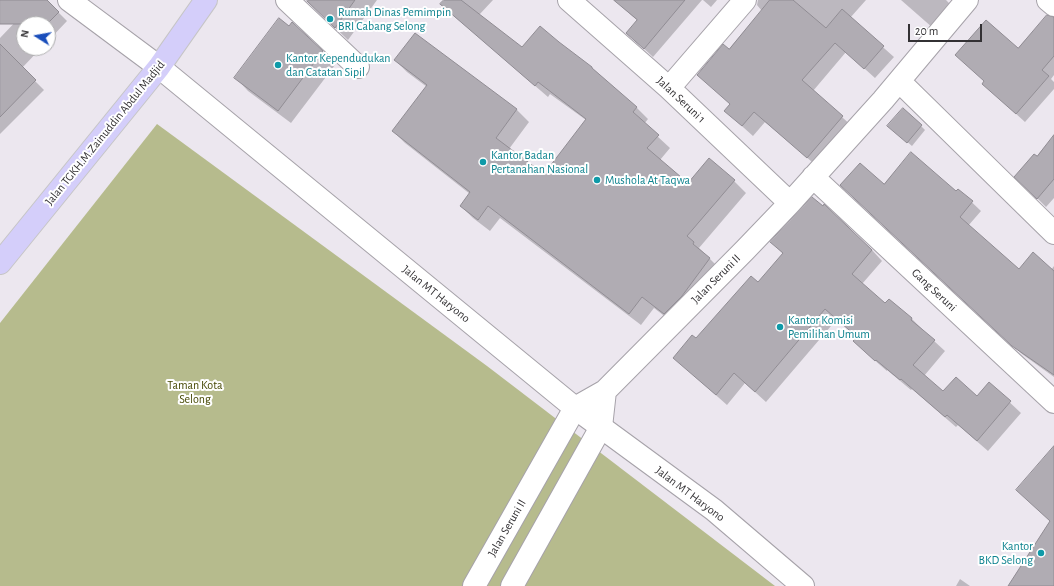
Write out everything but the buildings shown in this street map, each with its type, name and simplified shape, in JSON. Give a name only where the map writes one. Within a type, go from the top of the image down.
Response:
[{"type":"main road","name":"Jalan TGKH.M.Zainuddin Abdul Madjid","points":[[0,263],[159,67],[206,0]]},
{"type":"street","name":"Jalan MT Haryono","points":[[69,0],[159,67],[575,408],[714,510],[803,586]]},
{"type":"street","points":[[287,0],[358,67]]},
{"type":"street","name":"Jalan Seruni 1","points":[[569,0],[669,88],[790,203]]},
{"type":"street","points":[[669,88],[745,0]]},
{"type":"street","name":"Jalan Seruni II","points":[[474,586],[575,408],[605,391],[790,203],[883,100],[967,0]]},
{"type":"street","points":[[1048,0],[1054,5]]},
{"type":"street","points":[[899,81],[1054,233]]},
{"type":"street","name":"Gang Seruni","points":[[813,177],[1054,402]]},
{"type":"street","points":[[512,586],[601,427],[605,391]]},
{"type":"green space","name":"Taman Kota Selong","points":[[157,124],[487,366],[775,586],[0,586],[0,323]]},
{"type":"place","name":"Rumah Dinas Pemimpin BRI Cabang Selong","points":[[330,19]]},
{"type":"place","name":"Kantor Kependudukan dan Catatan Sipil","points":[[278,65]]},
{"type":"place","name":"Kantor Badan Pertanahan Nasional","points":[[483,162]]},
{"type":"place","name":"Mushola At Taqwa","points":[[597,180]]},
{"type":"place","name":"Kantor Komisi Pemilihan Umum","points":[[780,327]]},
{"type":"place","name":"Kantor BKD Selong","points":[[1041,553]]}]
